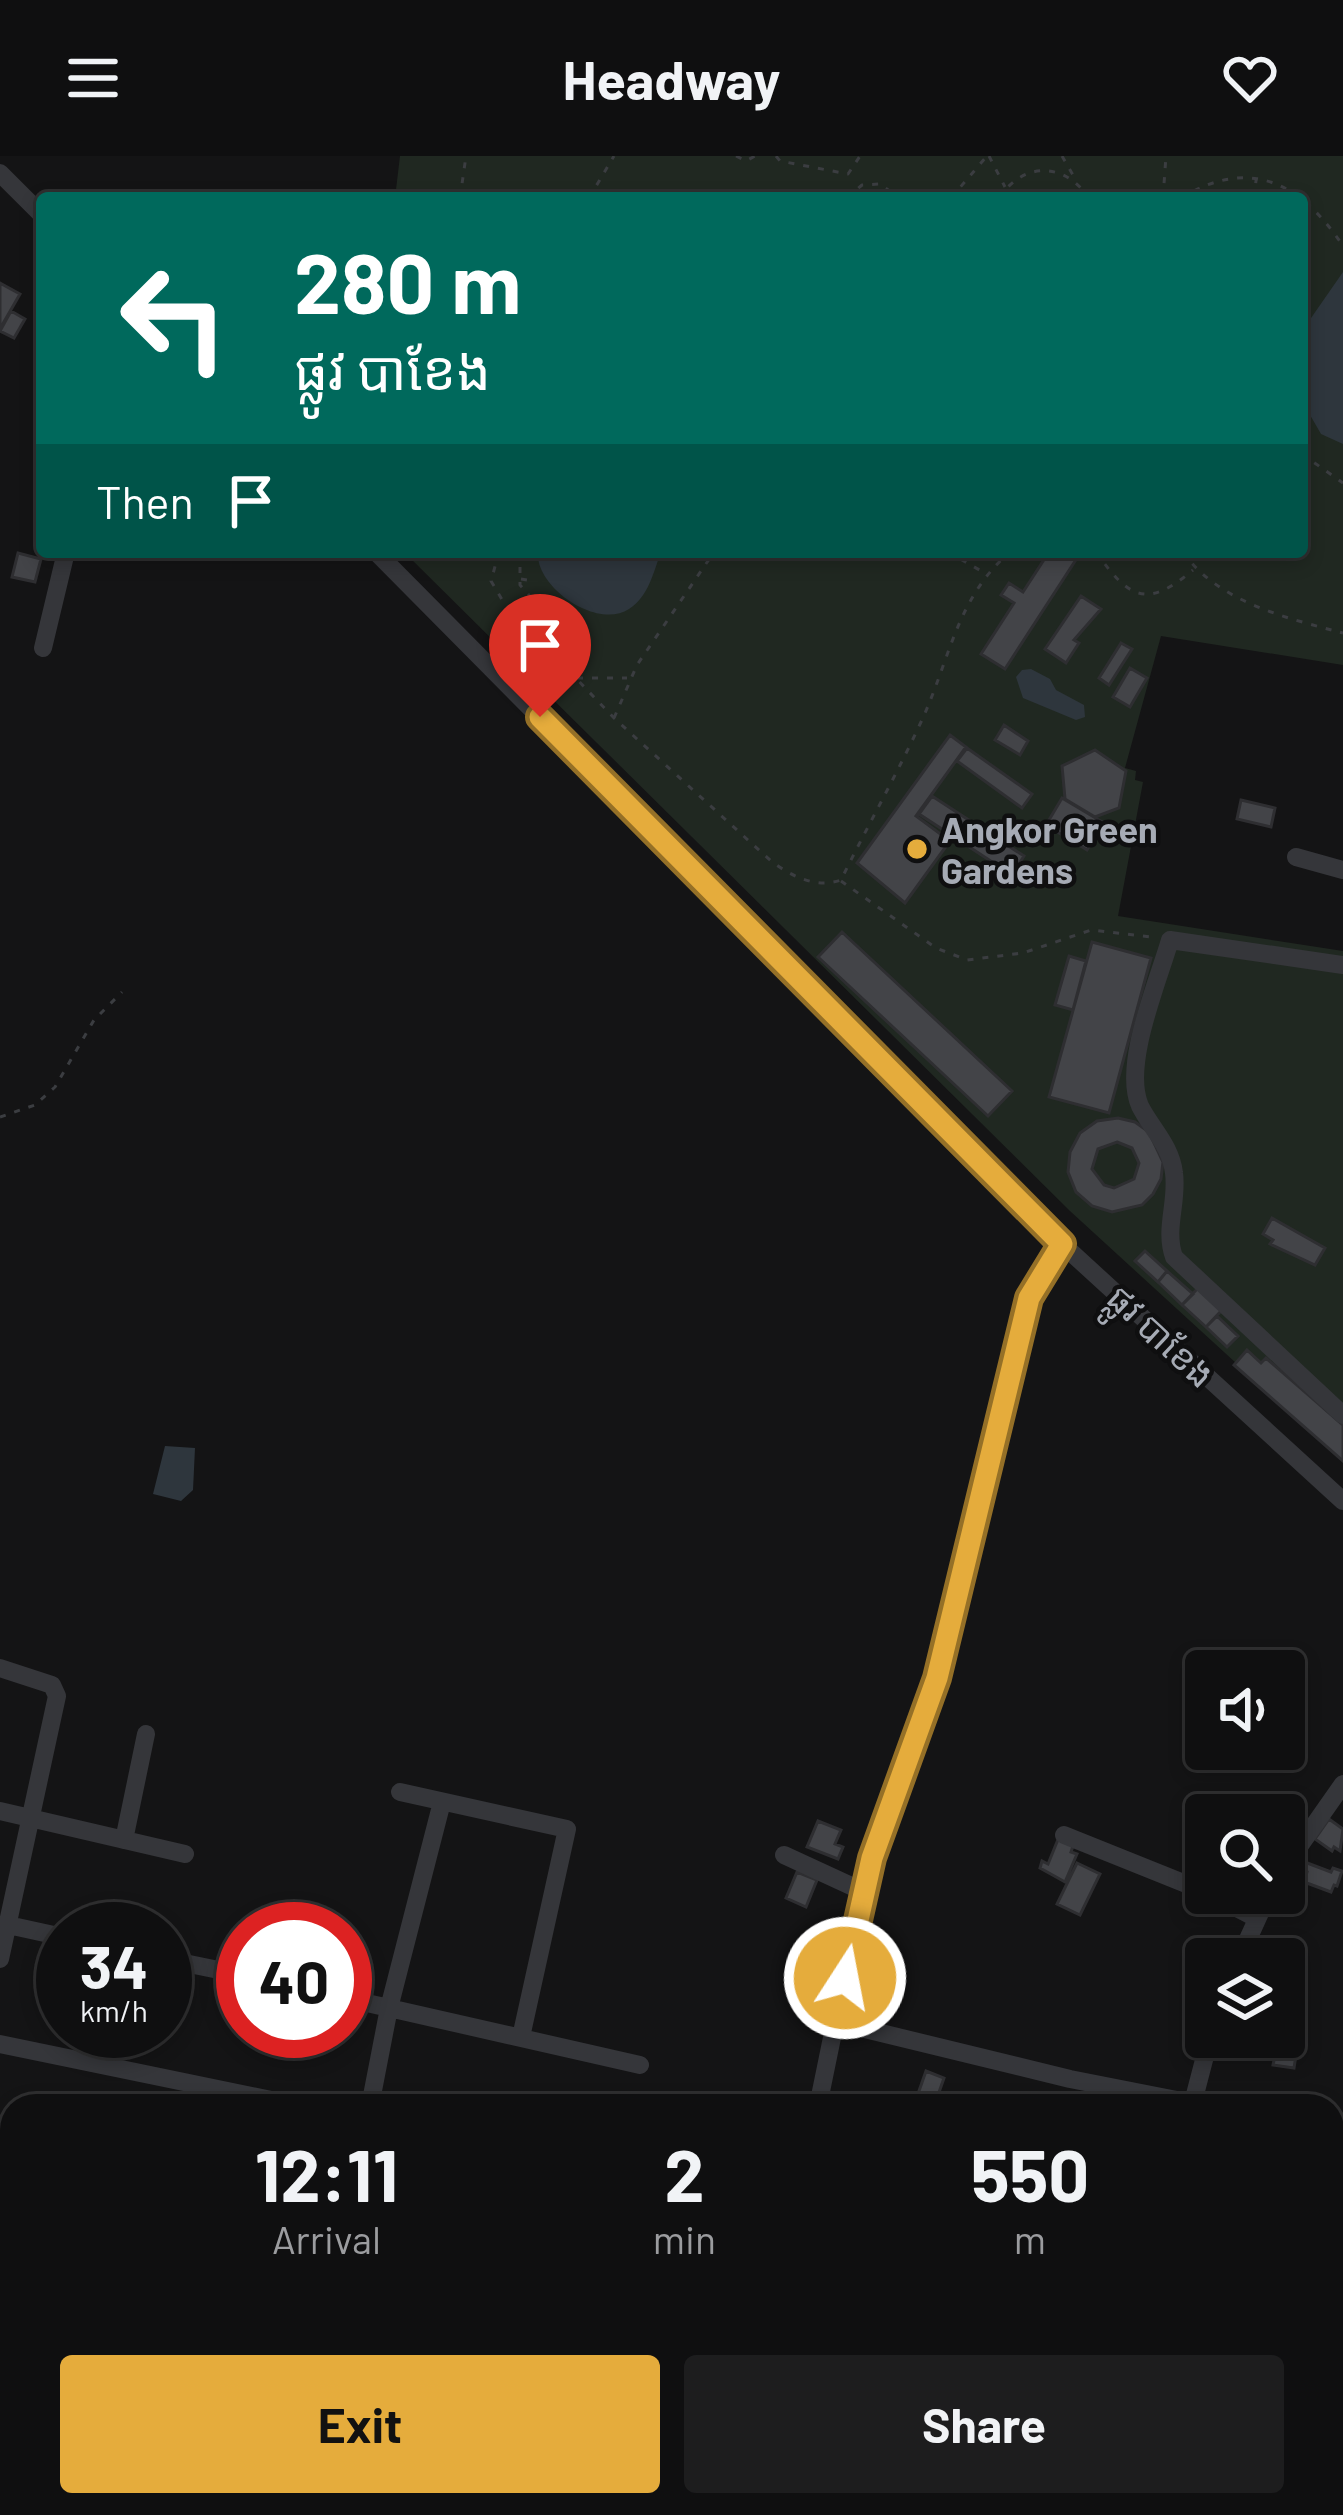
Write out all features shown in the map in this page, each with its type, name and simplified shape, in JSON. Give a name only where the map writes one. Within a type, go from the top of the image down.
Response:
[{"type":"street","points":[[0,173],[36,209]]},
{"type":"street","points":[[43,648],[65,558]]},
{"type":"street","name":"ផ្លូវ បាខែង","points":[[382,558],[1062,1244],[1343,1502]]},
{"type":"street","points":[[1296,857],[1343,870]]},
{"type":"street","points":[[1343,965],[1170,940],[1134,1082],[1141,1107],[1167,1150],[1174,1173],[1169,1231],[1174,1258],[1343,1414]]},
{"type":"street","points":[[821,2094],[862,1891],[937,1678],[1029,1298],[1062,1244]]},
{"type":"street","points":[[0,1668],[41,1678],[56,1690],[56,1708],[0,1959]]},
{"type":"street","points":[[124,1840],[146,1734]]},
{"type":"street","points":[[1305,1838],[1343,1784]]},
{"type":"street","points":[[400,1792],[567,1829],[521,2037]]},
{"type":"street","points":[[372,2094],[389,2008],[442,1802]]},
{"type":"street","points":[[0,1811],[185,1853]]},
{"type":"street","points":[[1064,1835],[1185,1884]]},
{"type":"street","points":[[784,1855],[862,1891]]},
{"type":"street","points":[[1248,1914],[1256,1918]]},
{"type":"street","points":[[1247,1938],[1258,1914]]},
{"type":"street","points":[[8,1925],[36,1931]]},
{"type":"street","points":[[372,2004],[640,2065]]},
{"type":"street","points":[[836,2022],[1140,2094]]},
{"type":"street","points":[[0,2044],[242,2094]]},
{"type":"street","points":[[1195,2094],[1204,2058]]},
{"type":"path","points":[[461,192],[466,156]]},
{"type":"path","points":[[593,192],[614,156]]},
{"type":"path","points":[[736,156],[746,161],[755,156]]},
{"type":"path","points":[[776,156],[848,174],[860,156]]},
{"type":"path","points":[[814,166],[816,156]]},
{"type":"path","points":[[956,192],[988,156],[1006,189]]},
{"type":"path","points":[[1062,156],[1085,192]]},
{"type":"path","points":[[1163,192],[1166,156]]},
{"type":"path","points":[[1004,192],[1016,178],[1042,169],[1075,179]]},
{"type":"path","points":[[1255,192],[1257,170]]},
{"type":"path","points":[[1188,192],[1211,173]]},
{"type":"path","points":[[1274,173],[1299,192]]},
{"type":"path","points":[[854,192],[862,185],[880,184],[891,192]]},
{"type":"path","points":[[1308,199],[1343,246]]},
{"type":"path","points":[[1308,458],[1343,483]]},
{"type":"path","points":[[497,558],[492,587],[574,678],[789,874],[824,883],[841,880],[936,948],[967,960],[1023,953],[1091,930],[1170,940]]},
{"type":"path","points":[[520,558],[519,579],[543,611],[543,644]]},
{"type":"path","points":[[614,718],[629,678],[710,558]]},
{"type":"path","points":[[959,558],[986,573]]},
{"type":"path","points":[[841,880],[923,718],[969,598],[1003,558]]},
{"type":"path","points":[[1100,558],[1135,593],[1150,596],[1174,586],[1194,568]]},
{"type":"path","points":[[1187,558],[1205,580],[1251,603],[1343,633]]},
{"type":"path","points":[[519,579],[534,581]]},
{"type":"path","points":[[574,678],[629,678]]},
{"type":"path","points":[[0,1117],[35,1105],[55,1087],[94,1020],[122,992]]},
{"type":"shaded area","name":"Angkor Green Gardens","points":[[400,156],[1343,156],[1343,665],[1161,636],[1125,768],[1136,771],[1135,780],[1143,782],[1118,916],[1343,951],[1343,1461],[1070,1211],[410,558],[1308,558],[1308,192],[396,192]]},
{"type":"shaded area","points":[[1343,272],[1343,444],[1321,434],[1308,411],[1308,322]]},
{"type":"shaded area","points":[[539,558],[659,558],[641,598],[616,614],[601,614],[570,602],[546,579]]},
{"type":"shaded area","points":[[1031,669],[1084,705],[1085,717],[1076,720],[1023,698],[1016,677]]},
{"type":"shaded area","points":[[165,1446],[195,1448],[193,1490],[181,1501],[153,1494]]},
{"type":"building","points":[[0,283],[20,294],[1,327],[0,326]]},
{"type":"building","points":[[11,311],[25,319],[14,338],[0,331]]},
{"type":"building","points":[[18,553],[41,559],[35,582],[12,577]]},
{"type":"building","points":[[1045,558],[1077,558],[1005,669],[981,654],[1014,603],[1001,595],[1009,583],[1023,592]]},
{"type":"building","points":[[1081,596],[1101,609],[1074,640],[1079,643],[1066,663],[1045,649]]},
{"type":"building","points":[[1121,643],[1132,649],[1109,685],[1099,678]]},
{"type":"building","points":[[1130,668],[1147,678],[1130,707],[1113,697]]},
{"type":"building","points":[[1004,725],[1028,741],[1020,755],[995,740]]},
{"type":"building","points":[[950,735],[966,747],[916,816],[950,841],[905,903],[857,863]]},
{"type":"building","points":[[967,748],[1032,794],[1022,808],[957,761]]},
{"type":"building","points":[[1095,750],[1126,771],[1119,808],[1095,817],[1065,799],[1062,766]]},
{"type":"building","points":[[932,796],[1024,856],[1012,875],[919,814]]},
{"type":"building","points":[[1062,798],[1104,823],[1087,850],[1046,825]]},
{"type":"building","points":[[1241,800],[1275,808],[1271,827],[1237,819]]},
{"type":"building","points":[[842,932],[1012,1091],[988,1116],[818,957]]},
{"type":"building","points":[[1092,942],[1151,958],[1109,1113],[1049,1097]]},
{"type":"building","points":[[1069,956],[1086,961],[1073,1010],[1055,1005]]},
{"type":"building","points":[[1118,1118],[1149,1132],[1163,1162],[1161,1179],[1142,1205],[1112,1212],[1092,1206],[1076,1192],[1068,1172],[1070,1152],[1080,1133],[1097,1121]],"holes":[[[1117,1142],[1132,1148],[1139,1163],[1134,1179],[1114,1188],[1104,1185],[1092,1169],[1098,1149]]]},
{"type":"building","points":[[1272,1218],[1325,1248],[1315,1265],[1270,1244],[1273,1240],[1263,1234]]},
{"type":"building","points":[[1145,1251],[1167,1271],[1158,1282],[1135,1261]]},
{"type":"building","points":[[1167,1271],[1193,1294],[1182,1305],[1158,1282]]},
{"type":"building","points":[[1198,1288],[1222,1310],[1206,1327],[1182,1305]]},
{"type":"building","points":[[1217,1316],[1238,1336],[1227,1347],[1206,1327]]},
{"type":"building","points":[[1247,1350],[1261,1363],[1266,1358],[1343,1425],[1343,1461],[1234,1365]]},
{"type":"building","points":[[1329,1819],[1343,1829],[1340,1851],[1315,1839]]},
{"type":"building","points":[[818,1821],[841,1830],[835,1844],[843,1847],[838,1859],[807,1847]]},
{"type":"building","points":[[1059,1837],[1074,1843],[1071,1852],[1077,1854],[1065,1882],[1040,1868],[1042,1861],[1048,1864]]},
{"type":"building","points":[[1305,1862],[1342,1871],[1331,1892],[1305,1882]]},
{"type":"building","points":[[1077,1863],[1100,1874],[1080,1915],[1057,1904]]},
{"type":"building","points":[[797,1872],[817,1880],[806,1907],[786,1898]]},
{"type":"building","points":[[1274,2058],[1296,2058],[1294,2068],[1273,2065]]},
{"type":"building","points":[[926,2071],[944,2078],[938,2094],[919,2091]]},
{"type":"place","name":"Angkor Green Gardens","points":[[917,849]]},
{"type":"route","points":[[540,717],[1062,1244],[1029,1298],[937,1678],[872,1858],[845,1978]]}]
